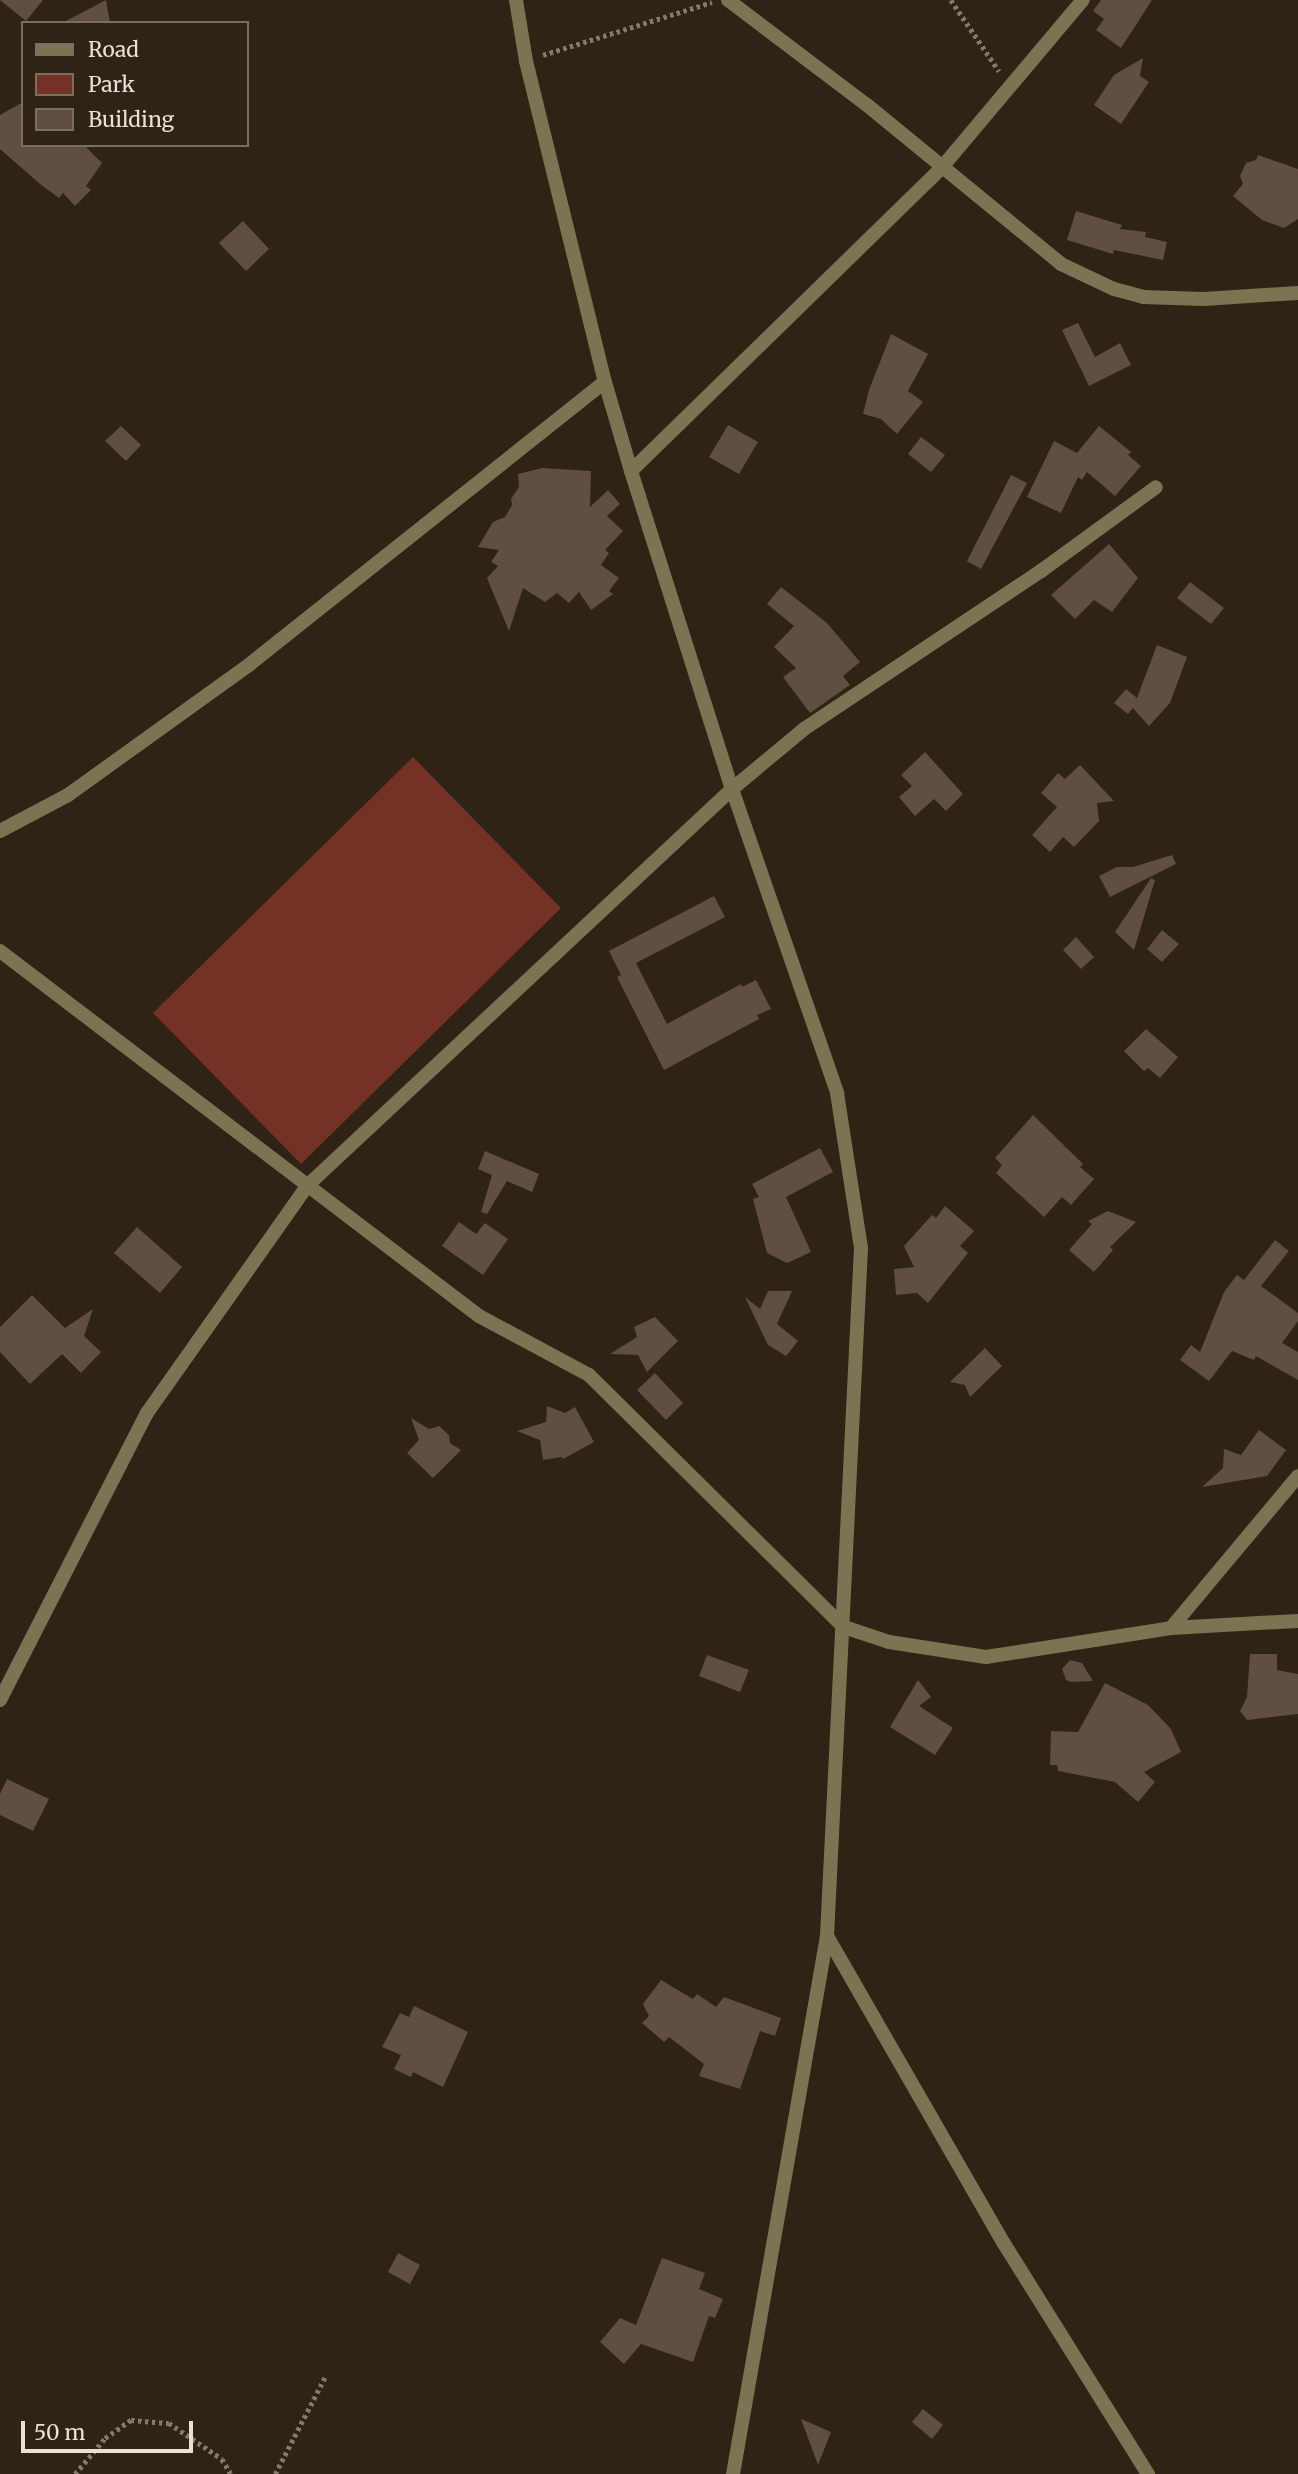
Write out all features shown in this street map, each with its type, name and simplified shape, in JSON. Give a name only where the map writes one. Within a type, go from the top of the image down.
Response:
[{"type":"street","points":[[516,0],[526,61],[605,382],[631,471],[732,789],[837,1093],[861,1248],[827,1936],[733,2474]]},
{"type":"street","points":[[729,0],[943,166],[1061,264],[1114,289],[1143,297],[1204,299],[1298,293]]},
{"type":"street","points":[[631,471],[943,166],[1083,0]]},
{"type":"street","points":[[0,831],[68,796],[250,664],[605,382]]},
{"type":"street","points":[[0,1700],[147,1413],[308,1185],[732,789],[804,729],[1041,571],[1156,487]]},
{"type":"street","points":[[0,951],[479,1315],[589,1375],[844,1628],[889,1642],[986,1657],[1171,1628],[1298,1621]]},
{"type":"street","points":[[1171,1628],[1298,1476]]},
{"type":"street","points":[[827,1936],[1003,2242],[1148,2474]]},
{"type":"path","points":[[526,61],[717,0]]},
{"type":"path","points":[[951,0],[1009,87]]},
{"type":"path","points":[[275,2474],[326,2375]]},
{"type":"path","points":[[75,2474],[105,2438],[131,2420],[169,2423],[222,2459],[231,2474]]},
{"type":"green space","points":[[413,757],[561,908],[301,1164],[153,1013]]},
{"type":"building","points":[[0,0],[43,0],[26,21]]},
{"type":"building","points":[[106,0],[110,21],[66,21]]},
{"type":"building","points":[[1101,0],[1152,0],[1121,48],[1096,30],[1104,19],[1093,11]]},
{"type":"building","points":[[1143,58],[1140,76],[1149,82],[1121,124],[1094,105],[1114,75]]},
{"type":"building","points":[[21,103],[21,147],[86,147],[102,163],[86,186],[91,190],[75,206],[63,193],[59,198],[40,184],[0,149],[0,115]]},
{"type":"building","points":[[1258,155],[1298,169],[1298,219],[1284,228],[1262,220],[1233,196],[1243,184],[1240,176],[1246,163],[1256,160]]},
{"type":"building","points":[[1076,211],[1122,225],[1120,229],[1146,232],[1145,237],[1167,242],[1163,260],[1114,250],[1113,254],[1067,240]]},
{"type":"building","points":[[243,221],[269,249],[246,271],[219,243]]},
{"type":"building","points":[[1078,323],[1095,357],[1120,343],[1131,365],[1089,386],[1062,330]]},
{"type":"building","points":[[891,334],[928,354],[908,391],[923,402],[897,434],[881,419],[863,414],[869,390]]},
{"type":"building","points":[[728,425],[758,442],[739,474],[709,457]]},
{"type":"building","points":[[121,426],[141,445],[126,461],[105,441]]},
{"type":"building","points":[[1099,426],[1131,452],[1128,455],[1141,466],[1115,496],[1087,472],[1082,480],[1078,477],[1061,513],[1027,497],[1054,441],[1077,453]]},
{"type":"building","points":[[921,437],[945,455],[931,472],[908,454]]},
{"type":"building","points":[[542,468],[591,471],[590,507],[608,490],[620,504],[607,516],[623,531],[605,550],[609,553],[601,565],[619,578],[609,591],[613,594],[591,610],[579,592],[569,603],[557,593],[545,602],[523,588],[509,631],[487,578],[498,566],[491,562],[499,550],[478,547],[493,522],[505,517],[512,505],[511,499],[519,487],[518,474]]},
{"type":"building","points":[[1011,475],[1027,483],[981,569],[967,561]]},
{"type":"building","points":[[1109,544],[1138,578],[1112,612],[1094,600],[1075,619],[1051,595]]},
{"type":"building","points":[[1190,582],[1224,608],[1211,624],[1177,598]]},
{"type":"building","points":[[781,587],[827,623],[860,662],[843,676],[850,685],[810,713],[783,677],[796,668],[774,647],[794,626],[767,604]]},
{"type":"building","points":[[1157,645],[1187,657],[1170,703],[1149,726],[1133,708],[1128,714],[1114,703],[1126,689],[1137,698]]},
{"type":"building","points":[[925,752],[963,794],[946,811],[934,799],[915,816],[899,797],[912,786],[901,775]]},
{"type":"building","points":[[1080,765],[1114,801],[1097,803],[1099,821],[1074,847],[1063,837],[1050,852],[1032,835],[1057,807],[1041,793],[1058,773],[1065,779]]},
{"type":"building","points":[[1172,855],[1176,864],[1110,897],[1099,876],[1117,867],[1133,867]]},
{"type":"building","points":[[1151,878],[1155,880],[1134,950],[1115,932]]},
{"type":"building","points":[[714,896],[725,917],[636,963],[667,1024],[741,984],[742,987],[756,980],[771,1009],[757,1015],[759,1019],[664,1070],[617,977],[621,975],[609,951]]},
{"type":"building","points":[[1162,930],[1179,944],[1162,962],[1147,949]]},
{"type":"building","points":[[1076,937],[1094,957],[1081,969],[1063,950]]},
{"type":"building","points":[[1146,1029],[1178,1057],[1160,1078],[1148,1068],[1144,1071],[1124,1051]]},
{"type":"building","points":[[1033,1115],[1083,1164],[1080,1167],[1094,1179],[1071,1205],[1062,1197],[1044,1217],[996,1173],[1002,1165],[995,1158]]},
{"type":"building","points":[[820,1148],[833,1172],[786,1197],[811,1252],[787,1263],[767,1253],[753,1199],[759,1197],[752,1184]]},
{"type":"building","points":[[485,1151],[539,1174],[532,1192],[507,1181],[487,1214],[481,1212],[492,1175],[478,1169]]},
{"type":"building","points":[[945,1206],[974,1231],[960,1246],[968,1253],[928,1303],[917,1293],[896,1295],[894,1269],[914,1267],[904,1246],[932,1215],[936,1218]]},
{"type":"building","points":[[1108,1211],[1136,1222],[1110,1247],[1113,1250],[1094,1272],[1069,1250],[1092,1224],[1088,1221]]},
{"type":"building","points":[[459,1222],[476,1234],[485,1223],[508,1239],[483,1275],[442,1246]]},
{"type":"building","points":[[137,1227],[182,1267],[160,1293],[114,1253]]},
{"type":"building","points":[[1275,1240],[1289,1251],[1261,1286],[1298,1313],[1298,1321],[1282,1343],[1298,1352],[1298,1380],[1256,1356],[1254,1360],[1232,1351],[1209,1381],[1180,1360],[1191,1345],[1200,1352],[1224,1292],[1237,1275],[1244,1280]]},
{"type":"building","points":[[768,1291],[792,1291],[777,1324],[798,1341],[786,1356],[768,1345],[745,1297],[760,1309]]},
{"type":"building","points":[[32,1295],[65,1328],[93,1309],[84,1336],[101,1352],[81,1373],[62,1354],[30,1384],[0,1352],[0,1327]]},
{"type":"building","points":[[655,1317],[678,1341],[647,1372],[638,1355],[610,1354],[637,1337],[634,1327]]},
{"type":"building","points":[[985,1348],[1002,1366],[970,1397],[965,1385],[950,1382]]},
{"type":"building","points":[[655,1373],[683,1403],[666,1420],[637,1390]]},
{"type":"building","points":[[547,1406],[565,1413],[575,1407],[594,1442],[563,1459],[543,1460],[540,1440],[517,1431],[546,1422]]},
{"type":"building","points":[[411,1418],[429,1429],[439,1426],[449,1435],[450,1443],[461,1450],[433,1478],[407,1453],[419,1440]]},
{"type":"building","points":[[1259,1430],[1286,1450],[1267,1476],[1202,1487],[1223,1468],[1224,1449],[1241,1455]]},
{"type":"building","points":[[1250,1654],[1277,1654],[1277,1670],[1298,1674],[1298,1714],[1247,1720],[1240,1711],[1247,1697]]},
{"type":"building","points":[[707,1655],[749,1670],[740,1692],[699,1676]]},
{"type":"building","points":[[1070,1660],[1082,1663],[1093,1681],[1066,1680],[1062,1669]]},
{"type":"building","points":[[918,1680],[931,1697],[919,1706],[953,1728],[935,1755],[890,1727]]},
{"type":"building","points":[[1105,1683],[1148,1705],[1171,1729],[1181,1752],[1144,1772],[1155,1782],[1138,1802],[1115,1782],[1058,1771],[1057,1765],[1050,1765],[1051,1731],[1078,1732]]},
{"type":"building","points":[[7,1779],[49,1799],[33,1831],[0,1815],[0,1794]]},
{"type":"building","points":[[661,1980],[693,1999],[697,1994],[716,2007],[724,1997],[781,2018],[775,2036],[760,2031],[740,2089],[699,2076],[704,2064],[669,2037],[664,2042],[642,2023],[649,2016],[643,2004]]},
{"type":"building","points":[[414,2006],[468,2032],[443,2087],[413,2072],[411,2077],[394,2069],[401,2055],[382,2047],[400,2013],[409,2017]]},
{"type":"building","points":[[398,2253],[420,2265],[410,2284],[388,2272]]},
{"type":"building","points":[[662,2258],[705,2273],[699,2289],[723,2299],[715,2318],[709,2316],[693,2362],[641,2344],[624,2364],[600,2342],[620,2318],[636,2325]]},
{"type":"building","points":[[923,2409],[943,2425],[932,2439],[912,2422]]},
{"type":"building","points":[[801,2419],[831,2432],[818,2465]]}]
